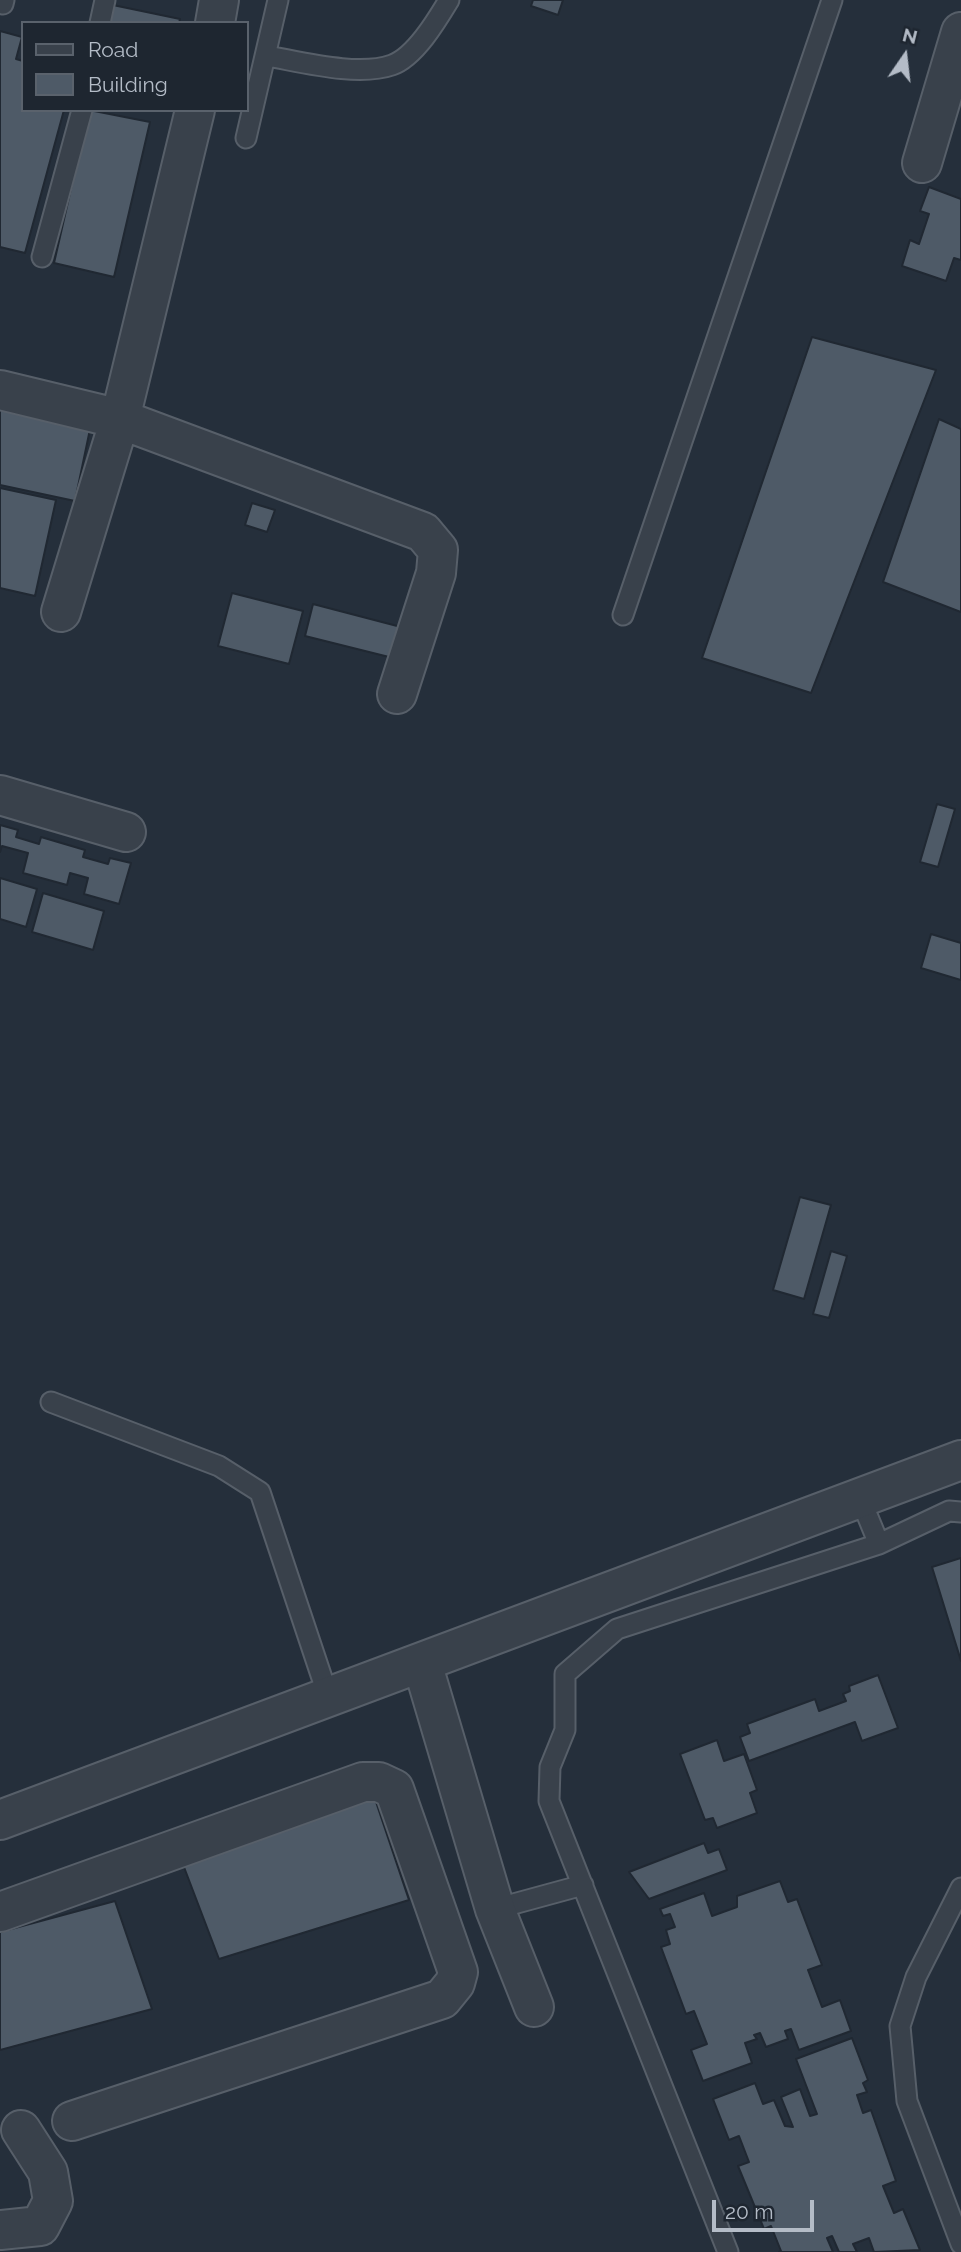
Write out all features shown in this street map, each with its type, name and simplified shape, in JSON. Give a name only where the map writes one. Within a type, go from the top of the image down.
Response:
[{"type":"street","points":[[215,21],[219,0]]},
{"type":"street","points":[[922,163],[961,32]]},
{"type":"street","points":[[61,612],[120,419],[195,112]]},
{"type":"street","points":[[0,390],[120,419],[423,532],[438,550],[436,573],[397,694]]},
{"type":"street","points":[[0,796],[126,832]]},
{"type":"street","points":[[0,1820],[961,1460]]},
{"type":"street","points":[[422,1663],[495,1909],[534,2007]]},
{"type":"street","points":[[0,1912],[363,1782],[379,1782],[394,1789],[458,1972],[456,1983],[442,1999],[72,2121]]},
{"type":"street","points":[[0,2230],[40,2226],[53,2201],[48,2172],[14,2122]]},
{"type":"lane","points":[[100,21],[105,0]]},
{"type":"lane","points":[[246,138],[278,0]]},
{"type":"lane","points":[[267,56],[342,69],[393,65],[425,37],[449,0]]},
{"type":"lane","points":[[622,615],[832,0]]},
{"type":"lane","points":[[42,257],[81,112]]},
{"type":"lane","points":[[51,1402],[219,1466],[260,1492],[328,1696]]},
{"type":"lane","points":[[860,1498],[879,1544]]},
{"type":"lane","points":[[728,2252],[549,1801],[550,1768],[565,1730],[565,1674],[617,1629],[879,1544],[949,1511],[961,1512]]},
{"type":"lane","points":[[495,1909],[583,1885]]},
{"type":"lane","points":[[961,1888],[916,1977],[900,2025],[900,2055],[907,2101],[961,2244]]},
{"type":"building","points":[[533,0],[563,0],[558,15],[531,6]]},
{"type":"building","points":[[108,4],[180,19],[180,21],[105,21]]},
{"type":"building","points":[[0,31],[21,37],[16,59],[21,60],[21,112],[63,112],[25,253],[0,247]]},
{"type":"building","points":[[89,112],[150,122],[114,277],[54,263]]},
{"type":"building","points":[[929,187],[961,199],[961,260],[954,258],[946,281],[902,266],[910,240],[919,244],[929,214],[920,211]]},
{"type":"building","points":[[812,337],[936,370],[811,693],[702,658]]},
{"type":"building","points":[[0,395],[93,415],[75,501],[0,485]]},
{"type":"building","points":[[939,419],[961,429],[961,612],[883,582]]},
{"type":"building","points":[[0,488],[56,500],[35,596],[0,588]]},
{"type":"building","points":[[252,503],[275,510],[267,532],[245,525]]},
{"type":"building","points":[[232,593],[303,611],[289,664],[218,646]]},
{"type":"building","points":[[313,604],[401,627],[393,658],[305,636]]},
{"type":"building","points":[[937,804],[955,809],[938,867],[920,862]]},
{"type":"building","points":[[0,825],[18,830],[16,837],[39,844],[41,837],[85,850],[83,857],[108,864],[110,858],[131,863],[119,904],[84,894],[88,878],[70,873],[67,885],[23,873],[28,853],[2,846],[0,852]]},
{"type":"building","points":[[0,878],[37,889],[26,927],[0,919]]},
{"type":"building","points":[[43,893],[104,911],[93,950],[32,932]]},
{"type":"building","points":[[931,934],[961,943],[961,980],[921,968]]},
{"type":"building","points":[[800,1197],[831,1205],[804,1299],[773,1290]]},
{"type":"building","points":[[831,1251],[847,1256],[829,1318],[813,1314]]},
{"type":"building","points":[[961,1558],[961,1661],[932,1567]]},
{"type":"building","points":[[878,1675],[898,1728],[862,1741],[855,1722],[749,1761],[740,1737],[750,1733],[747,1724],[815,1699],[819,1711],[846,1701],[843,1694],[850,1691],[849,1686]]},
{"type":"building","points":[[717,1740],[724,1761],[744,1754],[757,1790],[750,1793],[757,1813],[717,1828],[713,1818],[705,1820],[680,1754]]},
{"type":"building","points":[[373,1793],[409,1900],[219,1959],[179,1854]]},
{"type":"building","points":[[704,1843],[708,1853],[719,1849],[727,1870],[649,1899],[629,1872]]},
{"type":"building","points":[[780,1881],[788,1902],[797,1899],[822,1965],[808,1970],[822,2007],[840,2000],[851,2031],[799,2050],[791,2029],[785,2031],[788,2039],[766,2047],[760,2033],[754,2035],[757,2039],[745,2043],[752,2063],[703,2081],[691,2050],[707,2044],[694,2011],[686,2014],[661,1947],[670,1944],[666,1930],[675,1927],[670,1914],[663,1916],[660,1909],[704,1893],[712,1916],[737,1907],[737,1896]]},
{"type":"building","points":[[115,1901],[152,2009],[0,2050],[0,1932]]},
{"type":"building","points":[[852,2038],[868,2080],[863,2083],[867,2092],[857,2095],[863,2113],[871,2110],[896,2181],[883,2186],[894,2213],[903,2209],[920,2250],[874,2252],[869,2238],[853,2244],[857,2252],[839,2252],[832,2236],[827,2238],[833,2252],[779,2252],[781,2251],[771,2226],[764,2229],[738,2166],[749,2162],[739,2136],[729,2140],[713,2099],[755,2083],[763,2104],[774,2100],[785,2126],[793,2127],[781,2097],[800,2089],[810,2116],[817,2114],[796,2059]]}]
